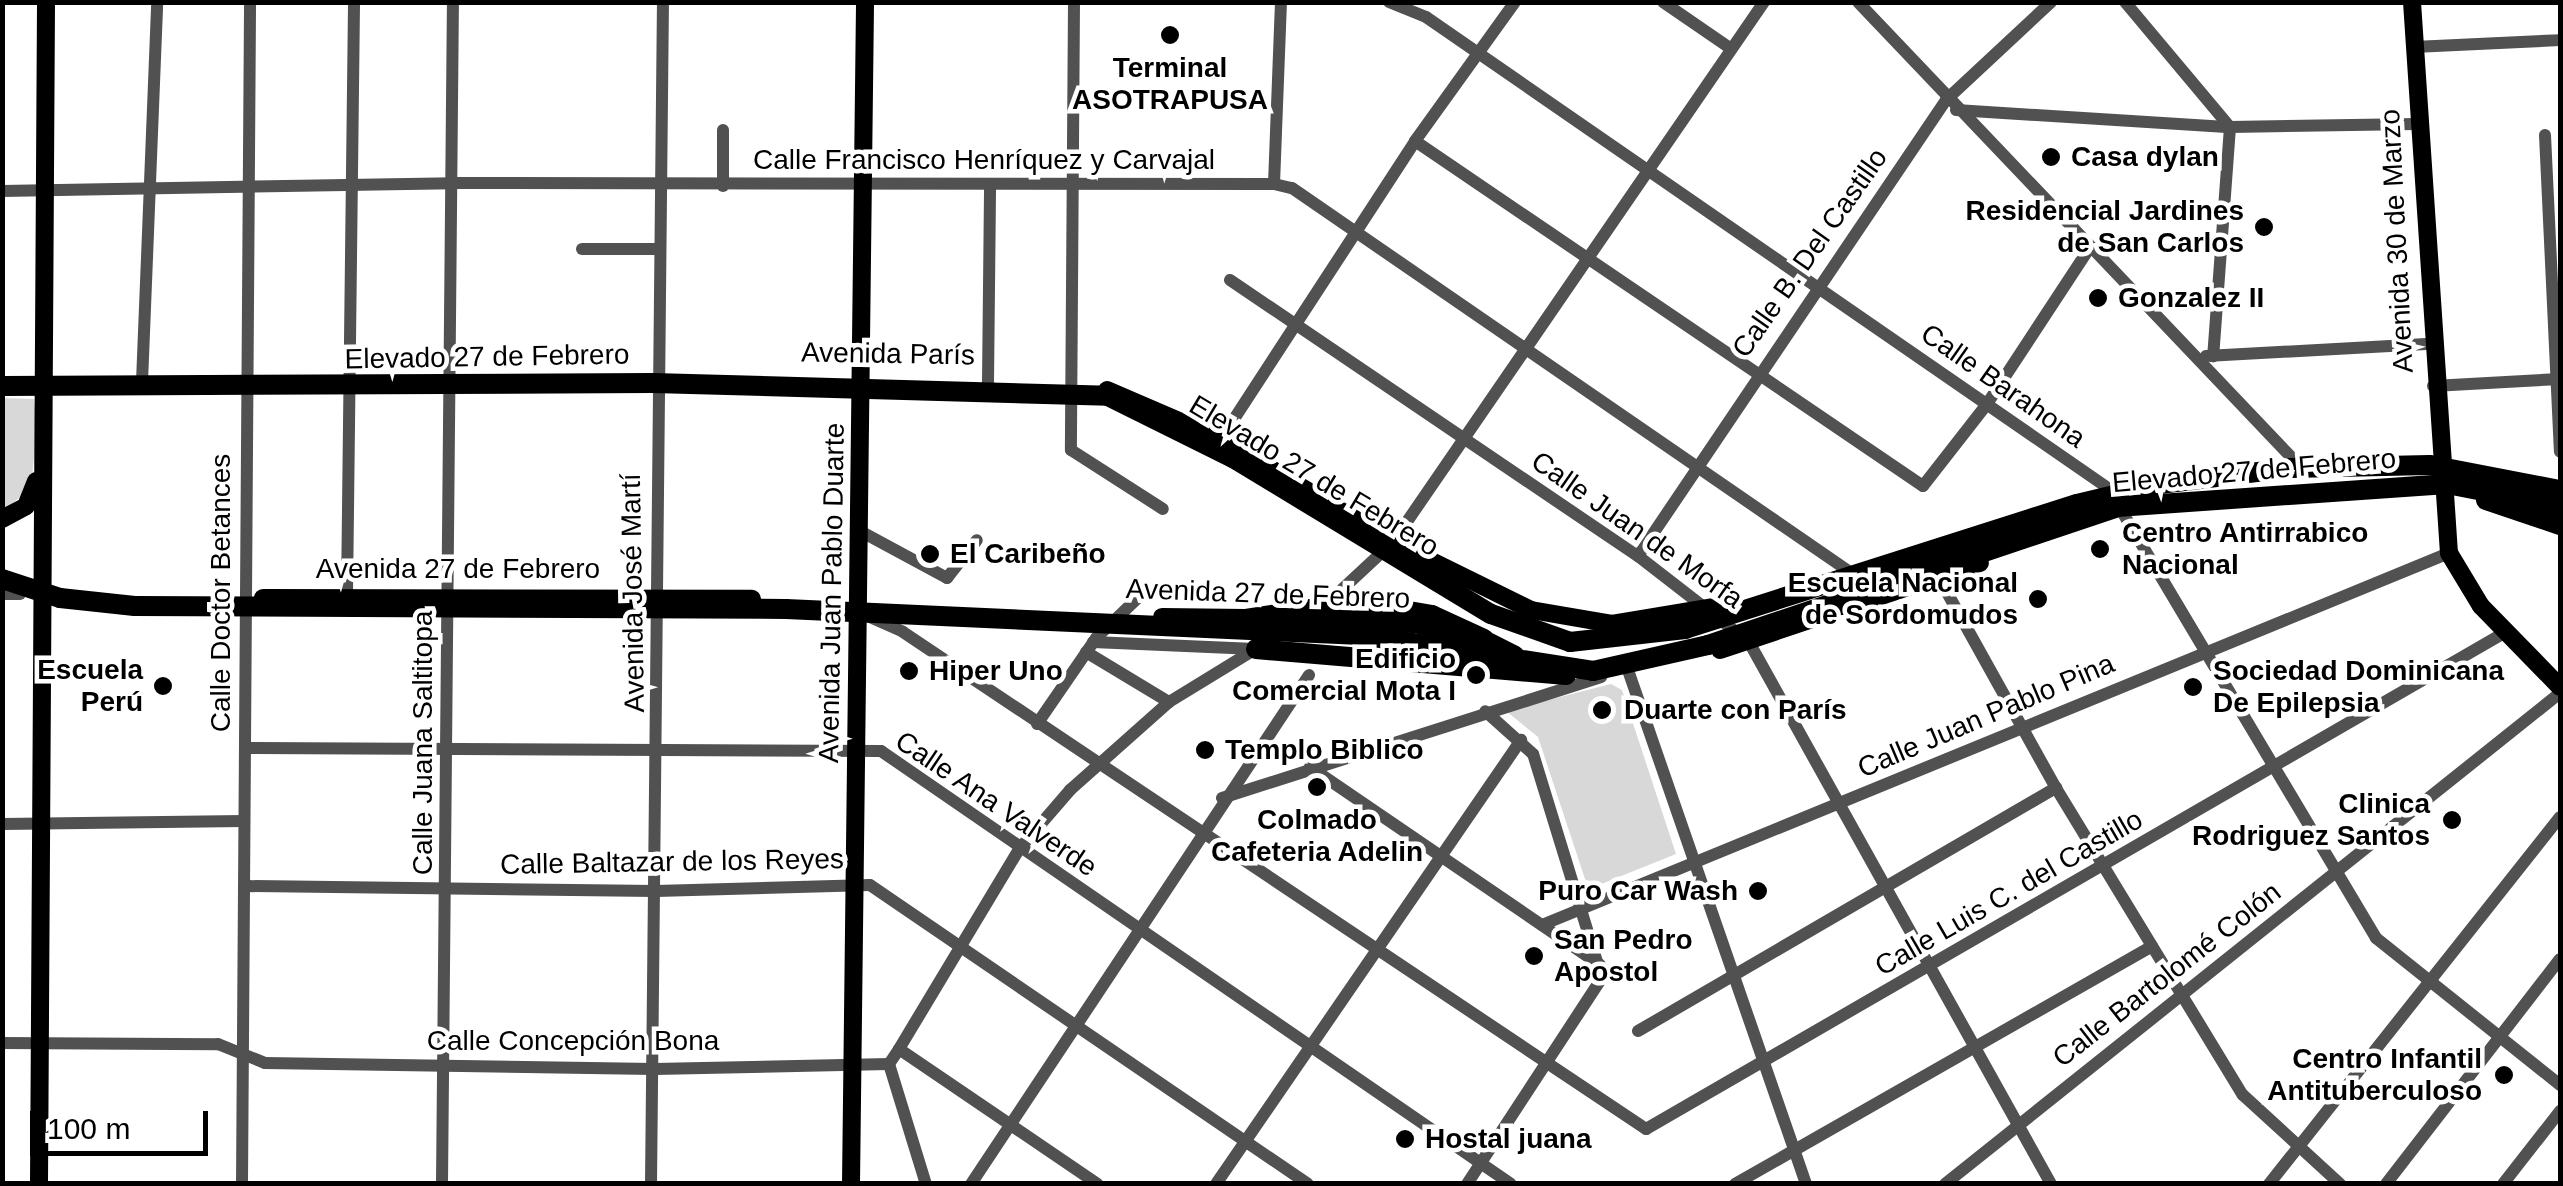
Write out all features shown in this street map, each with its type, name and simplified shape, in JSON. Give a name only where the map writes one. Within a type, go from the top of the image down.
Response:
[{"type":"highway","name":"Elevado 27 de Febrero","points":[[2,384],[653,383],[1087,393],[1126,402],[1181,429],[1491,614],[1549,638],[1616,642],[1747,612],[2077,504],[2160,484],[2290,468],[2430,465],[2560,487]]},
{"type":"highway","name":"Elevado 27 de Febrero","points":[[2,579],[60,598],[135,606],[786,609],[1361,636],[1489,650],[1597,674],[1708,645],[2117,507],[2442,478],[2558,516]]},
{"type":"highway","points":[[1393,542],[1412,558],[1491,606],[1568,635],[1613,637],[1747,612]]},
{"type":"highway","points":[[1196,627],[1350,606],[1404,608],[1454,624],[1484,639]]},
{"type":"highway","points":[[1256,649],[1544,675],[1597,674]]},
{"type":"main road","points":[[40,1184],[40,382],[47,192],[46,2]]},
{"type":"main road","name":"Avenida Juan Pablo Duarte","points":[[851,1184],[865,2]]},
{"type":"main road","name":"Avenida 30 de Marzo","points":[[2412,2],[2431,344],[2449,553]]},
{"type":"main road","name":"Avenida París","points":[[2,384],[655,378],[1071,386],[1134,397],[1221,439],[1393,542],[1561,619],[1612,624],[1714,610]]},
{"type":"main road","points":[[2,519],[26,506],[42,458]]},
{"type":"main road","name":"Avenida 27 de Febrero","points":[[1714,610],[2108,488],[2295,460],[2442,478],[2560,487]]},
{"type":"main road","name":"Avenida 27 de Febrero","points":[[2,568],[41,592],[100,597],[347,594],[658,598],[1119,617],[1402,622],[1484,639],[1545,667],[1597,674],[1630,673],[1750,642],[2129,514],[2442,478]]},
{"type":"main road","points":[[2449,553],[2504,633],[2560,690]]},
{"type":"main road","points":[[8,592],[41,592]]},
{"type":"street","points":[[142,382],[154,188],[158,2]]},
{"type":"street","name":"Calle Doctor Betances","points":[[242,1184],[250,2]]},
{"type":"street","points":[[347,594],[354,2]]},
{"type":"street","name":"Calle Juana Saltitopa","points":[[442,1184],[450,750],[453,2]]},
{"type":"street","name":"Avenida José Martí","points":[[651,1184],[660,751],[655,378],[663,2]]},
{"type":"street","points":[[1074,2],[1070,450],[1163,509]]},
{"type":"street","points":[[1274,184],[1280,2]]},
{"type":"street","name":"Calle Barahona","points":[[1389,2],[1426,17],[2108,488],[2129,514],[2274,770],[2376,938],[2560,1085]]},
{"type":"street","points":[[1221,439],[1292,323],[1415,140],[1515,2]]},
{"type":"street","points":[[1663,2],[1730,48]]},
{"type":"street","points":[[926,1184],[889,1064],[1020,848],[1095,764],[1169,702],[1350,588],[1393,542],[1460,439],[1764,2]]},
{"type":"street","points":[[1858,2],[1951,105],[2295,460]]},
{"type":"street","name":"Calle B. Del Castillo","points":[[1638,556],[1817,288],[1951,105],[2052,2]]},
{"type":"street","points":[[2125,2],[2230,127],[2212,356]]},
{"type":"street","points":[[2414,47],[2560,40]]},
{"type":"street","points":[[1951,105],[2230,127],[2417,124]]},
{"type":"street","points":[[722,186],[723,130]]},
{"type":"street","points":[[2545,135],[2556,252],[2560,452]]},
{"type":"street","points":[[1415,140],[1584,261],[1923,486],[1988,404],[2089,249]]},
{"type":"street","name":"Calle Francisco Henríquez y Carvajal","points":[[2,190],[453,183],[1274,184],[1292,188],[1847,570]]},
{"type":"street","points":[[988,383],[990,184]]},
{"type":"street","points":[[582,249],[658,249]]},
{"type":"street","name":"Calle Juan de Morfa","points":[[1230,280],[1638,556],[1714,610],[1750,642],[1890,886],[1929,966],[2051,1184]]},
{"type":"street","points":[[2194,357],[2431,344]]},
{"type":"street","points":[[2434,386],[2558,380]]},
{"type":"street","points":[[860,531],[947,578],[977,540]]},
{"type":"street","name":"Calle Juan Pablo Pina","points":[[1542,925],[2449,553]]},
{"type":"street","points":[[1938,578],[2056,788],[2243,1096],[2340,1184]]},
{"type":"street","points":[[1037,724],[1089,647],[1144,592]]},
{"type":"street","points":[[860,608],[902,632],[1545,1066]]},
{"type":"street","name":"Calle Luis C. del Castillo","points":[[1545,1066],[1640,1126],[1653,1128],[2504,633]]},
{"type":"street","points":[[1089,647],[1256,649]]},
{"type":"street","points":[[1089,647],[1169,702]]},
{"type":"street","points":[[1630,673],[1731,980],[1806,1184]]},
{"type":"street","points":[[1221,798],[1597,674]]},
{"type":"street","points":[[971,1184],[1140,934],[1221,798],[1309,675]]},
{"type":"street","name":"Calle Bartolomé Colón","points":[[1944,1184],[2560,690]]},
{"type":"street","points":[[1467,1184],[1599,986],[1600,964],[1533,754],[1485,711]]},
{"type":"street","points":[[1216,1184],[1521,740]]},
{"type":"street","name":"Calle Ana Valverde","points":[[246,748],[881,751],[1140,934],[1512,1184]]},
{"type":"street","points":[[1310,767],[1600,964]]},
{"type":"street","points":[[1638,1031],[2056,788]]},
{"type":"street","points":[[2270,1184],[2560,816]]},
{"type":"street","points":[[2,824],[244,822]]},
{"type":"street","name":"Calle Baltazar de los Reyes","points":[[244,886],[656,891],[870,885],[1076,1030],[1308,1184]]},
{"type":"street","points":[[1735,1184],[2152,946]]},
{"type":"street","points":[[2386,1184],[2560,959]]},
{"type":"street","name":"Calle Concepción Bona","points":[[2,1043],[218,1044],[265,1063],[654,1069],[889,1064]]},
{"type":"street","points":[[899,1049],[1098,1184]]},
{"type":"street","points":[[2503,1184],[2560,1111]]},
{"type":"shaded area","points":[[2,398],[34,399],[37,427],[31,488],[2,512]]},
{"type":"shaded area","points":[[1611,684],[1622,690],[1676,854],[1594,887],[1585,879],[1538,737],[1506,711]]},
{"type":"place","name":"Terminal ASOTRAPUSA","points":[[1170,35]]},
{"type":"place","name":"Casa dylan","points":[[2051,157]]},
{"type":"place","name":"Residencial Jardines de San Carlos","points":[[2264,227]]},
{"type":"place","name":"Gonzalez II","points":[[2098,298]]},
{"type":"place","name":"Centro Antirrabico Nacional","points":[[2100,549]]},
{"type":"place","name":"El Caribeño","points":[[930,554]]},
{"type":"place","name":"Escuela Nacional de Sordomudos","points":[[2038,599]]},
{"type":"place","name":"Hiper Uno","points":[[909,671]]},
{"type":"place","name":"Edificio Comercial Mota I","points":[[1476,675]]},
{"type":"place","name":"Escuela Perú","points":[[163,686]]},
{"type":"place","name":"Sociedad Dominicana De Epilepsia","points":[[2193,687]]},
{"type":"place","name":"Duarte con París","points":[[1602,710]]},
{"type":"place","name":"Templo Biblico","points":[[1205,750]]},
{"type":"place","name":"Colmado Cafeteria Adelin","points":[[1317,787]]},
{"type":"place","name":"Clinica Rodriguez Santos","points":[[2452,820]]},
{"type":"place","name":"Puro Car Wash","points":[[1758,891]]},
{"type":"place","name":"San Pedro Apostol","points":[[1534,956]]},
{"type":"place","name":"Centro Infantil Antituberculoso","points":[[2504,1075]]},
{"type":"place","name":"Hostal juana","points":[[1405,1139]]}]
